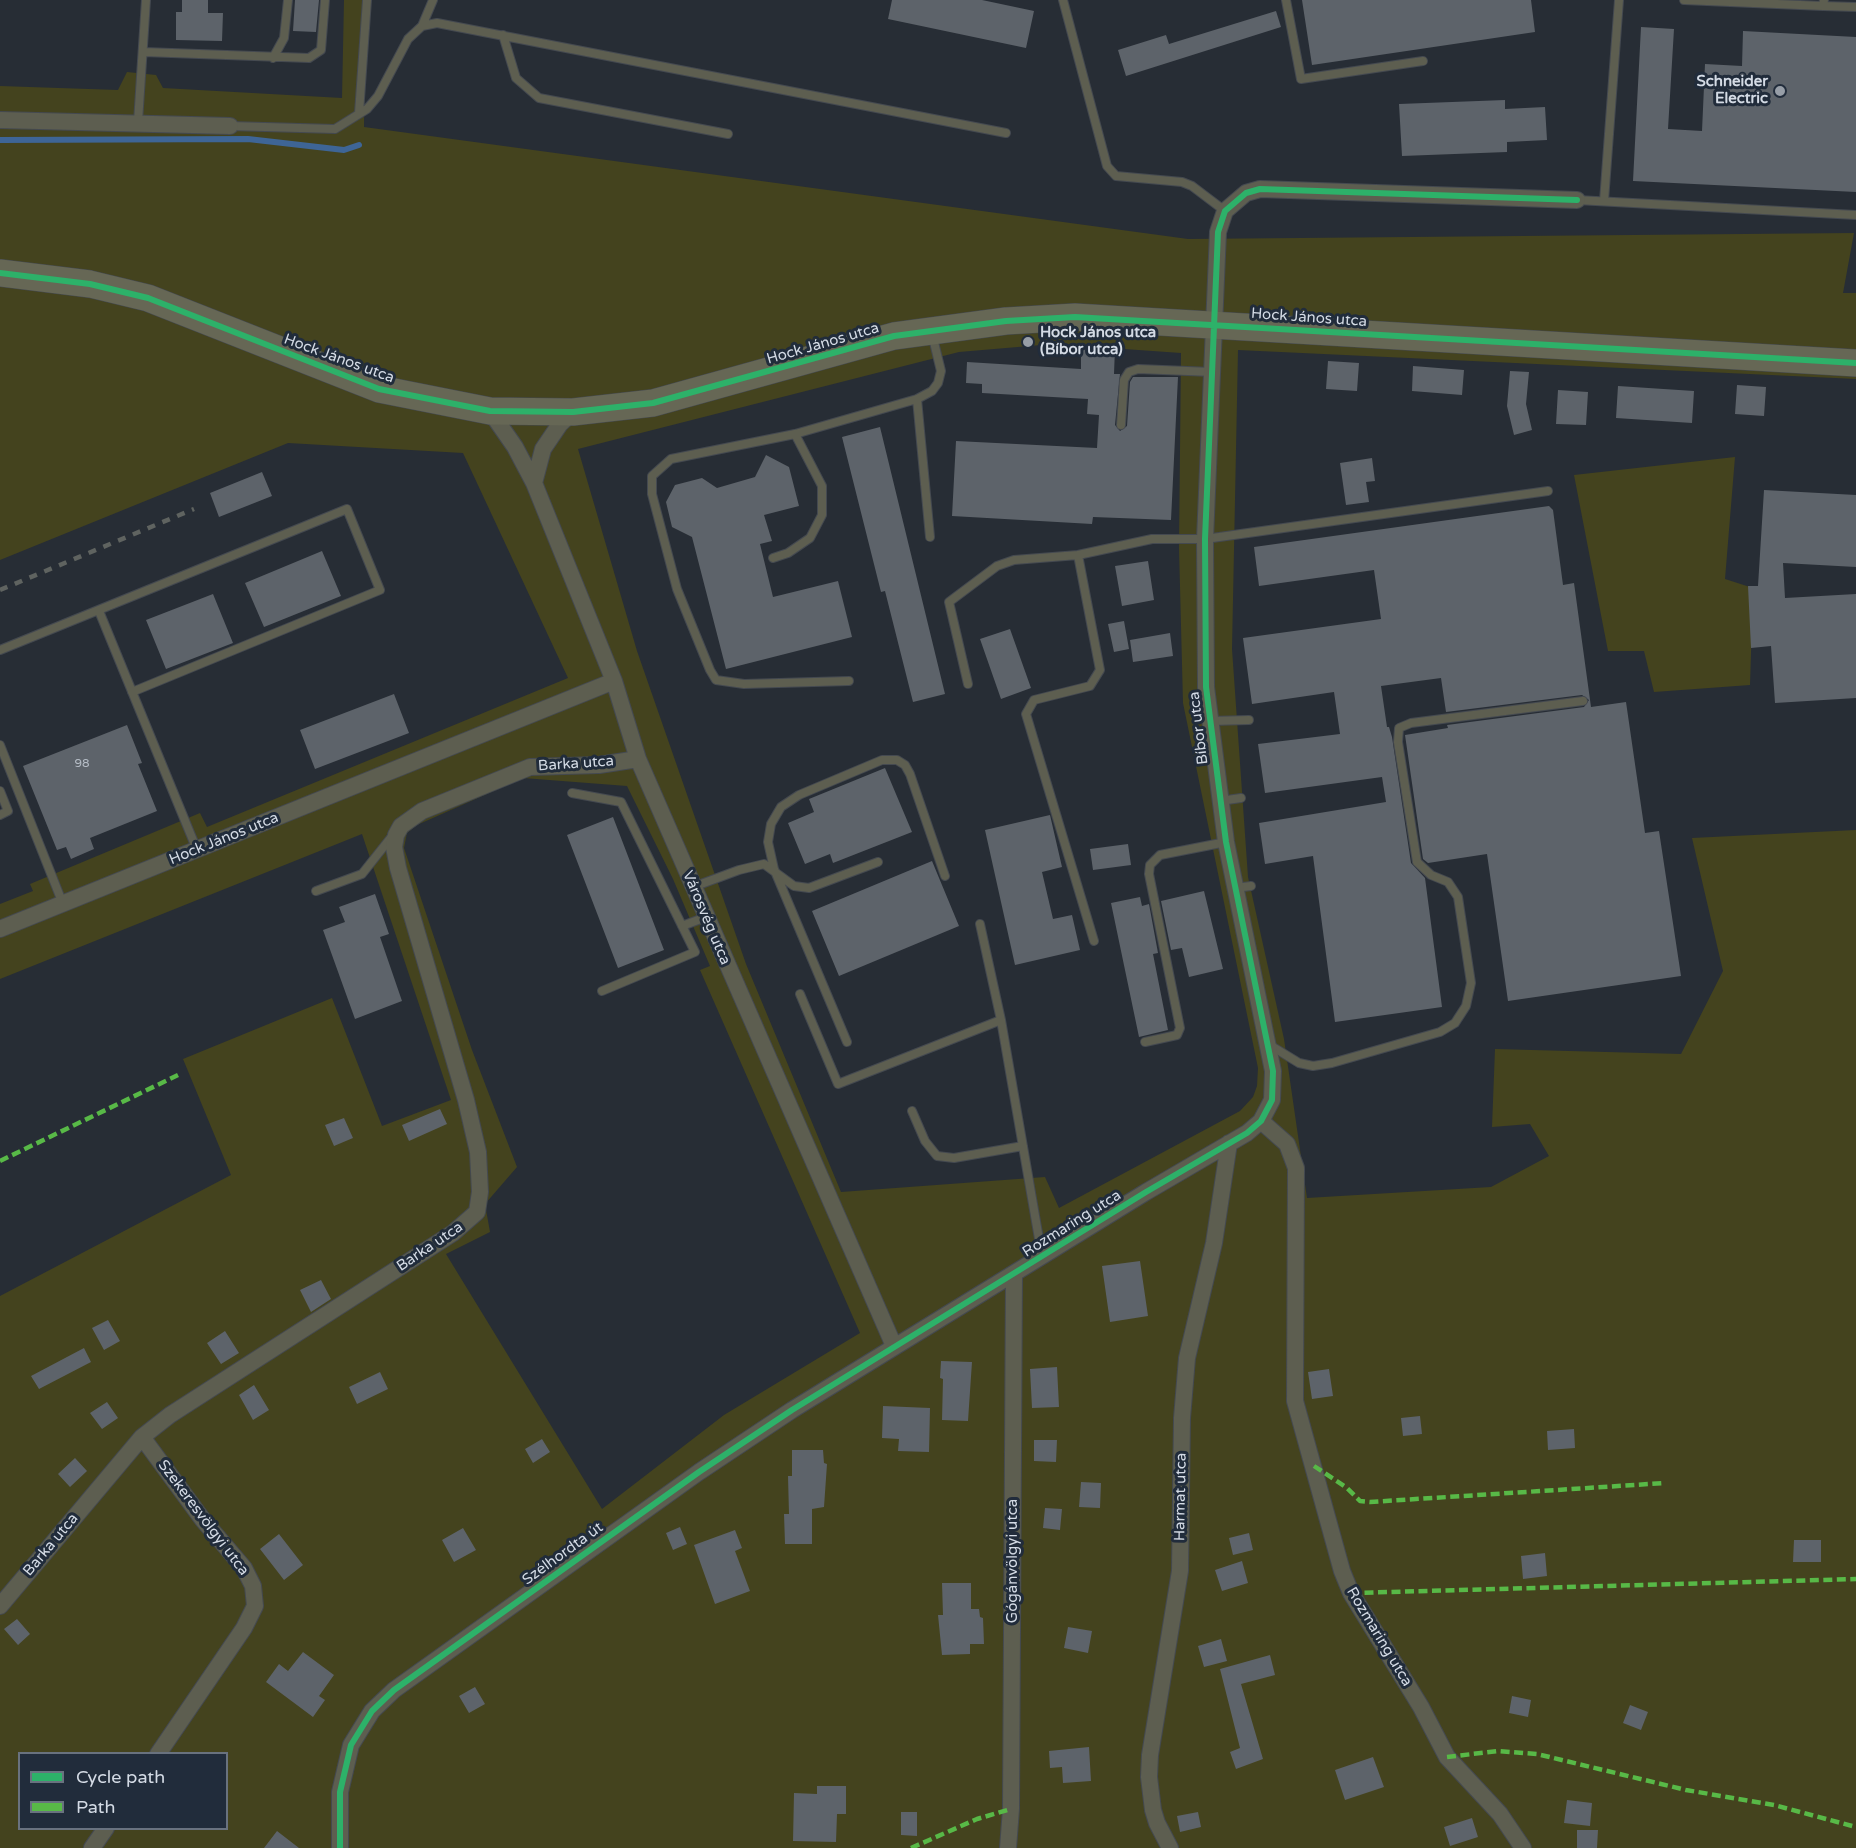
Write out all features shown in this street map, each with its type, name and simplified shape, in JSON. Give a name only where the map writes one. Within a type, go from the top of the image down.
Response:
[{"type":"main road","name":"Hock János utca","points":[[0,273],[90,284],[139,296],[178,308],[379,389],[490,411],[573,412],[653,403],[894,336],[1006,321],[1075,317],[1856,363]]},
{"type":"street","points":[[0,120],[230,126]]},
{"type":"street","points":[[1225,211],[1246,193],[1277,188],[1577,200]]},
{"type":"street","name":"Bíbor utca","points":[[1225,211],[1218,232],[1212,372],[1206,539],[1206,687],[1226,842],[1243,887],[1268,1044],[1273,1092],[1269,1108],[1261,1121]]},
{"type":"street","name":"Városvég utca","points":[[490,411],[515,447],[534,483],[614,681],[638,759],[894,1346]]},
{"type":"street","points":[[534,483],[540,458],[547,443],[560,424],[573,412]]},
{"type":"street","name":"Hock János utca","points":[[0,929],[614,681]]},
{"type":"street","name":"Barka utca","points":[[0,1605],[142,1437],[170,1415],[453,1233],[477,1212],[480,1192],[478,1152],[466,1100],[398,868],[394,848],[396,835],[401,826],[422,811],[530,767],[599,765],[638,759]]},
{"type":"street","name":"Rozmaring utca","points":[[894,1346],[1229,1143],[1261,1121],[1287,1144],[1296,1168],[1295,1401],[1342,1571],[1351,1593],[1421,1707],[1448,1757],[1500,1814],[1523,1848]]},
{"type":"street","name":"Harmat utca","points":[[1170,1848],[1153,1810],[1149,1777],[1150,1755],[1180,1571],[1182,1418],[1187,1358],[1214,1243],[1229,1143]]},
{"type":"street","name":"Gógánvölgyi utca","points":[[1008,1848],[1011,1809],[1014,1274]]},
{"type":"street","name":"Szélhordta út","points":[[340,1848],[340,1792],[351,1745],[372,1711],[394,1690],[699,1472],[894,1346]]},
{"type":"street","name":"Szekeresvölgyi utca","points":[[142,1437],[203,1520],[244,1568],[253,1586],[255,1606],[244,1628],[159,1752]]},
{"type":"street","points":[[92,1848],[105,1830]]},
{"type":"lane","points":[[138,122],[146,0]]},
{"type":"lane","points":[[273,58],[284,38],[288,0]]},
{"type":"lane","points":[[144,52],[309,58],[321,50],[325,0]]},
{"type":"lane","points":[[359,113],[367,0]]},
{"type":"lane","points":[[230,126],[335,129],[367,109],[378,96],[408,39],[422,26],[433,0]]},
{"type":"lane","points":[[1063,0],[1107,166],[1116,176],[1182,182],[1192,186],[1225,211]]},
{"type":"lane","points":[[1286,0],[1301,79],[1423,61]]},
{"type":"lane","points":[[1604,201],[1619,0]]},
{"type":"lane","points":[[1683,0],[1823,3],[1856,7]]},
{"type":"lane","points":[[422,26],[437,23],[503,34],[1006,132]]},
{"type":"lane","points":[[503,34],[516,78],[539,98],[728,134]]},
{"type":"lane","points":[[1577,200],[1856,215]]},
{"type":"lane","points":[[849,681],[744,684],[716,680],[677,589],[652,494],[652,476],[671,459],[795,434],[917,399],[932,391],[941,370],[932,330]]},
{"type":"lane","points":[[1121,425],[1124,380],[1129,372],[1138,369],[1212,372]]},
{"type":"lane","points":[[917,399],[930,537]]},
{"type":"lane","points":[[773,558],[788,552],[810,538],[822,515],[822,486],[795,434]]},
{"type":"lane","points":[[968,684],[949,602],[997,566],[1014,560],[1078,555],[1152,539],[1206,539],[1548,491]]},
{"type":"lane","points":[[0,650],[346,509],[380,590],[132,692]]},
{"type":"lane","points":[[1078,555],[1100,670],[1090,686],[1034,700],[1026,714],[1094,941]]},
{"type":"lane","points":[[99,611],[197,850]]},
{"type":"lane","points":[[1268,1044],[1299,1063],[1313,1066],[1332,1063],[1440,1032],[1455,1023],[1466,1006],[1471,983],[1458,897],[1448,882],[1431,875],[1417,862],[1398,742],[1400,728],[1411,723],[1583,701]]},
{"type":"lane","points":[[1210,721],[1249,720]]},
{"type":"lane","points":[[0,745],[63,904]]},
{"type":"lane","points":[[847,1042],[774,869],[768,842],[771,824],[781,807],[799,795],[882,760],[897,760],[904,765],[909,774],[945,876]]},
{"type":"lane","points":[[0,790],[8,811],[0,814]]},
{"type":"lane","points":[[572,793],[621,802],[694,952],[602,991]]},
{"type":"lane","points":[[1220,801],[1242,798]]},
{"type":"lane","points":[[316,891],[362,874],[401,826]]},
{"type":"lane","points":[[1145,1042],[1177,1035],[1180,1028],[1149,874],[1150,865],[1160,855],[1226,842]]},
{"type":"lane","points":[[693,887],[753,865],[764,864],[774,869],[794,886],[809,888],[878,862]]},
{"type":"lane","points":[[682,926],[706,917]]},
{"type":"lane","points":[[980,924],[1001,1020],[1042,1256]]},
{"type":"lane","points":[[800,994],[838,1084],[1001,1020]]},
{"type":"lane","points":[[912,1111],[925,1141],[937,1156],[954,1158],[1023,1146]]},
{"type":"shaded area","points":[[344,0],[365,0],[364,127],[1188,239],[1854,233],[1843,293],[1856,293],[1856,379],[1238,350],[1232,649],[1248,877],[1284,1039],[1307,1198],[1491,1187],[1549,1156],[1530,1124],[1492,1127],[1495,1049],[1681,1054],[1723,971],[1692,838],[1856,830],[1856,1848],[0,1848],[0,1296],[231,1175],[183,1059],[332,998],[382,1126],[451,1100],[362,834],[0,979],[0,904],[33,891],[30,884],[200,813],[207,827],[568,678],[463,453],[288,443],[0,560],[0,86],[118,90],[127,72],[156,75],[163,88],[342,98]],"holes":[[[1053,344],[1181,353],[1179,548],[1183,703],[1258,1068],[1257,1086],[1253,1097],[1240,1111],[1059,1208],[1045,1177],[841,1192],[746,964],[637,651],[578,449],[959,352]],[[523,778],[627,786],[673,879],[710,966],[700,970],[860,1333],[724,1415],[602,1509],[446,1254],[490,1232],[485,1204],[517,1167],[472,1050],[404,848],[407,833],[417,825]]]},
{"type":"shaded area","points":[[1735,457],[1725,579],[1753,588],[1750,685],[1654,692],[1644,651],[1608,651],[1574,475]]},
{"type":"building","points":[[182,0],[208,0],[208,13],[223,13],[222,41],[176,40],[176,12],[182,12]]},
{"type":"building","points":[[295,0],[319,0],[316,32],[293,31]]},
{"type":"building","points":[[892,0],[982,0],[1034,11],[1026,48],[888,19]]},
{"type":"building","points":[[1302,0],[1531,0],[1535,32],[1312,65]]},
{"type":"building","points":[[1276,11],[1281,27],[1126,76],[1118,50],[1166,35],[1169,44]]},
{"type":"building","name":"Schneider Electric","points":[[1641,27],[1674,29],[1668,129],[1702,131],[1705,64],[1742,66],[1743,31],[1856,37],[1856,192],[1633,181]]},
{"type":"building","points":[[1505,100],[1505,109],[1545,107],[1547,140],[1507,142],[1507,152],[1402,156],[1399,104]]},
{"type":"building","points":[[1081,347],[1115,348],[1114,374],[1120,374],[1115,425],[1120,431],[1127,426],[1130,382],[1133,377],[1178,377],[1171,520],[1093,517],[1092,524],[952,516],[956,441],[1097,448],[1099,415],[1087,414],[1088,399],[982,393],[982,384],[966,383],[967,362],[1081,369]]},
{"type":"building","points":[[1328,361],[1359,363],[1357,391],[1326,389]]},
{"type":"building","points":[[1413,366],[1464,370],[1462,395],[1412,391]]},
{"type":"building","points":[[1510,371],[1529,372],[1526,404],[1532,430],[1514,435],[1507,406]]},
{"type":"building","points":[[1737,385],[1766,387],[1764,416],[1735,414]]},
{"type":"building","points":[[1618,386],[1694,391],[1692,423],[1616,418]]},
{"type":"building","points":[[1558,390],[1588,392],[1586,425],[1556,424]]},
{"type":"building","points":[[880,427],[945,694],[913,702],[885,591],[881,592],[842,437]]},
{"type":"building","points":[[766,455],[789,467],[799,506],[764,515],[772,541],[760,544],[773,597],[838,581],[852,637],[726,669],[692,537],[672,527],[666,502],[675,485],[702,478],[717,488],[755,477]]},
{"type":"building","points":[[1372,458],[1375,481],[1366,482],[1369,502],[1346,505],[1340,463]]},
{"type":"building","points":[[262,472],[272,496],[219,517],[210,493]]},
{"type":"building","points":[[1764,490],[1856,495],[1856,567],[1783,563],[1785,598],[1856,594],[1856,698],[1775,703],[1771,646],[1751,648],[1748,586],[1758,586]]},
{"type":"building","points":[[1549,506],[1553,510],[1563,585],[1574,583],[1591,707],[1626,702],[1645,833],[1659,831],[1681,976],[1508,1001],[1487,854],[1428,863],[1423,859],[1405,735],[1448,728],[1447,725],[1584,707],[1589,700],[1582,695],[1446,712],[1441,678],[1381,686],[1387,727],[1392,737],[1411,863],[1425,878],[1442,1007],[1335,1022],[1313,856],[1265,864],[1259,823],[1386,802],[1382,777],[1265,793],[1258,744],[1340,734],[1334,692],[1252,704],[1243,638],[1381,619],[1374,570],[1259,586],[1254,547]]},
{"type":"building","points":[[322,551],[341,596],[264,627],[245,583]]},
{"type":"building","points":[[1148,561],[1154,600],[1122,606],[1115,566]]},
{"type":"building","points":[[213,594],[233,643],[166,669],[146,620]]},
{"type":"building","points":[[1124,621],[1129,649],[1114,652],[1108,624]]},
{"type":"building","points":[[1010,629],[1031,688],[1001,699],[980,639]]},
{"type":"building","points":[[1170,633],[1173,656],[1133,662],[1130,640]]},
{"type":"building","points":[[394,694],[409,733],[315,769],[300,730]]},
{"type":"building","points":[[127,725],[142,763],[138,764],[157,811],[90,838],[94,849],[71,859],[66,847],[57,850],[23,766]]},
{"type":"building","points":[[885,768],[912,832],[833,863],[830,854],[805,864],[788,823],[814,812],[809,799]]},
{"type":"building","points":[[1050,815],[1062,867],[1042,872],[1053,919],[1072,915],[1080,950],[1015,965],[985,830]]},
{"type":"building","points":[[613,817],[664,950],[618,968],[567,835]]},
{"type":"building","points":[[1128,844],[1131,865],[1093,870],[1090,849]]},
{"type":"building","points":[[932,861],[959,926],[839,976],[812,911]]},
{"type":"building","points":[[1204,891],[1223,969],[1189,977],[1182,948],[1171,950],[1161,901]]},
{"type":"building","points":[[375,894],[389,934],[380,937],[402,1001],[355,1019],[323,930],[345,922],[339,907]]},
{"type":"building","points":[[1140,897],[1142,906],[1149,904],[1158,953],[1153,954],[1168,1030],[1139,1037],[1111,903]]},
{"type":"building","points":[[440,1109],[447,1124],[409,1141],[402,1125]]},
{"type":"building","points":[[344,1118],[353,1138],[334,1146],[325,1125]]},
{"type":"building","points":[[1140,1261],[1148,1316],[1110,1322],[1102,1266]]},
{"type":"building","points":[[321,1280],[331,1299],[311,1312],[300,1290]]},
{"type":"building","points":[[108,1320],[120,1341],[104,1350],[92,1328]]},
{"type":"building","points":[[225,1331],[239,1353],[221,1364],[207,1343]]},
{"type":"building","points":[[84,1348],[91,1362],[39,1389],[31,1376]]},
{"type":"building","points":[[941,1361],[972,1362],[968,1421],[942,1420]]},
{"type":"building","points":[[1057,1367],[1059,1407],[1032,1408],[1030,1369]]},
{"type":"building","points":[[1329,1369],[1333,1396],[1312,1399],[1308,1372]]},
{"type":"building","points":[[380,1372],[388,1389],[357,1404],[349,1387]]},
{"type":"building","points":[[254,1385],[269,1410],[253,1420],[239,1395]]},
{"type":"building","points":[[107,1402],[118,1418],[102,1429],[90,1413]]},
{"type":"building","points":[[883,1406],[930,1408],[929,1452],[898,1451],[899,1439],[882,1438]]},
{"type":"building","points":[[1420,1416],[1422,1434],[1403,1436],[1401,1418]]},
{"type":"building","points":[[1574,1429],[1575,1448],[1548,1450],[1547,1431]]},
{"type":"building","points":[[542,1439],[550,1452],[533,1463],[525,1449]]},
{"type":"building","points":[[1034,1440],[1057,1440],[1056,1462],[1034,1461]]},
{"type":"building","points":[[792,1450],[823,1450],[824,1463],[827,1464],[824,1507],[812,1509],[812,1544],[785,1544],[784,1514],[789,1514],[788,1476],[792,1476]]},
{"type":"building","points":[[75,1458],[87,1471],[70,1487],[58,1474]]},
{"type":"building","points":[[1081,1482],[1101,1483],[1100,1508],[1079,1507]]},
{"type":"building","points":[[1045,1508],[1062,1509],[1060,1530],[1043,1528]]},
{"type":"building","points":[[680,1527],[687,1544],[673,1550],[666,1533]]},
{"type":"building","points":[[463,1528],[476,1550],[454,1562],[442,1540]]},
{"type":"building","points":[[735,1530],[742,1548],[735,1551],[750,1591],[715,1604],[694,1545]]},
{"type":"building","points":[[1249,1533],[1253,1550],[1233,1555],[1229,1538]]},
{"type":"building","points":[[279,1534],[303,1565],[284,1580],[260,1549]]},
{"type":"building","points":[[1794,1540],[1821,1540],[1821,1562],[1793,1562]]},
{"type":"building","points":[[1545,1553],[1547,1576],[1523,1579],[1521,1556]]},
{"type":"building","points":[[1242,1561],[1248,1583],[1222,1591],[1215,1570]]},
{"type":"building","points":[[942,1583],[971,1583],[971,1609],[979,1609],[980,1617],[983,1618],[984,1644],[970,1644],[970,1654],[942,1655],[938,1615],[943,1615]]},
{"type":"building","points":[[17,1619],[30,1634],[18,1645],[4,1629]]},
{"type":"building","points":[[1068,1627],[1092,1631],[1088,1653],[1064,1648]]},
{"type":"building","points":[[1221,1639],[1227,1661],[1204,1667],[1198,1646]]},
{"type":"building","points":[[303,1652],[334,1675],[319,1696],[325,1700],[313,1717],[266,1682],[279,1664],[288,1671]]},
{"type":"building","points":[[1270,1655],[1275,1675],[1241,1684],[1263,1759],[1236,1769],[1230,1752],[1240,1748],[1220,1669]]},
{"type":"building","points":[[475,1687],[485,1704],[469,1713],[459,1696]]},
{"type":"building","points":[[1512,1696],[1531,1700],[1528,1717],[1509,1713]]},
{"type":"building","points":[[1630,1705],[1648,1712],[1641,1730],[1623,1723]]},
{"type":"building","points":[[1089,1747],[1091,1781],[1063,1783],[1062,1767],[1050,1768],[1049,1751]]},
{"type":"building","points":[[1373,1757],[1384,1787],[1345,1800],[1335,1770]]},
{"type":"building","points":[[817,1786],[846,1786],[846,1814],[837,1814],[836,1842],[793,1841],[794,1793],[817,1794]]},
{"type":"building","points":[[1567,1800],[1592,1803],[1590,1826],[1564,1823]]},
{"type":"building","points":[[901,1812],[917,1812],[917,1836],[901,1835]]},
{"type":"building","points":[[1198,1812],[1201,1827],[1180,1832],[1177,1816]]},
{"type":"building","points":[[1472,1818],[1478,1837],[1450,1846],[1444,1827]]},
{"type":"building","points":[[1577,1830],[1598,1830],[1597,1848],[1577,1848]]},
{"type":"building","points":[[277,1831],[299,1848],[264,1848]]},
{"type":"waterway","points":[[0,140],[248,139],[344,150],[359,145]]},
{"type":"railway","points":[[0,590],[194,509]]},
{"type":"marked path","points":[[0,1161],[178,1075]]},
{"type":"marked path","points":[[1314,1466],[1347,1488],[1360,1501],[1370,1502],[1665,1483]]},
{"type":"marked path","points":[[1351,1593],[1856,1579]]},
{"type":"marked path","points":[[1447,1757],[1498,1751],[1537,1754],[1686,1790],[1774,1805],[1856,1827]]},
{"type":"marked path","points":[[911,1848],[977,1819],[1011,1809]]},
{"type":"cycle path","points":[[340,1848],[340,1792],[351,1745],[372,1711],[394,1690],[699,1472],[792,1410],[1146,1192],[1247,1133],[1261,1121],[1272,1100],[1273,1071],[1226,842],[1206,687],[1205,539],[1218,232],[1225,211],[1246,193],[1260,189],[1577,200]]},
{"type":"cycle path","points":[[0,273],[90,284],[148,298],[379,389],[490,411],[573,412],[653,403],[894,336],[1006,321],[1075,317],[1856,363]]},
{"type":"place","name":"Schneider Electric","points":[[1780,91]]},
{"type":"place","name":"Hock János utca (Bíbor utca)","points":[[1028,342]]}]
